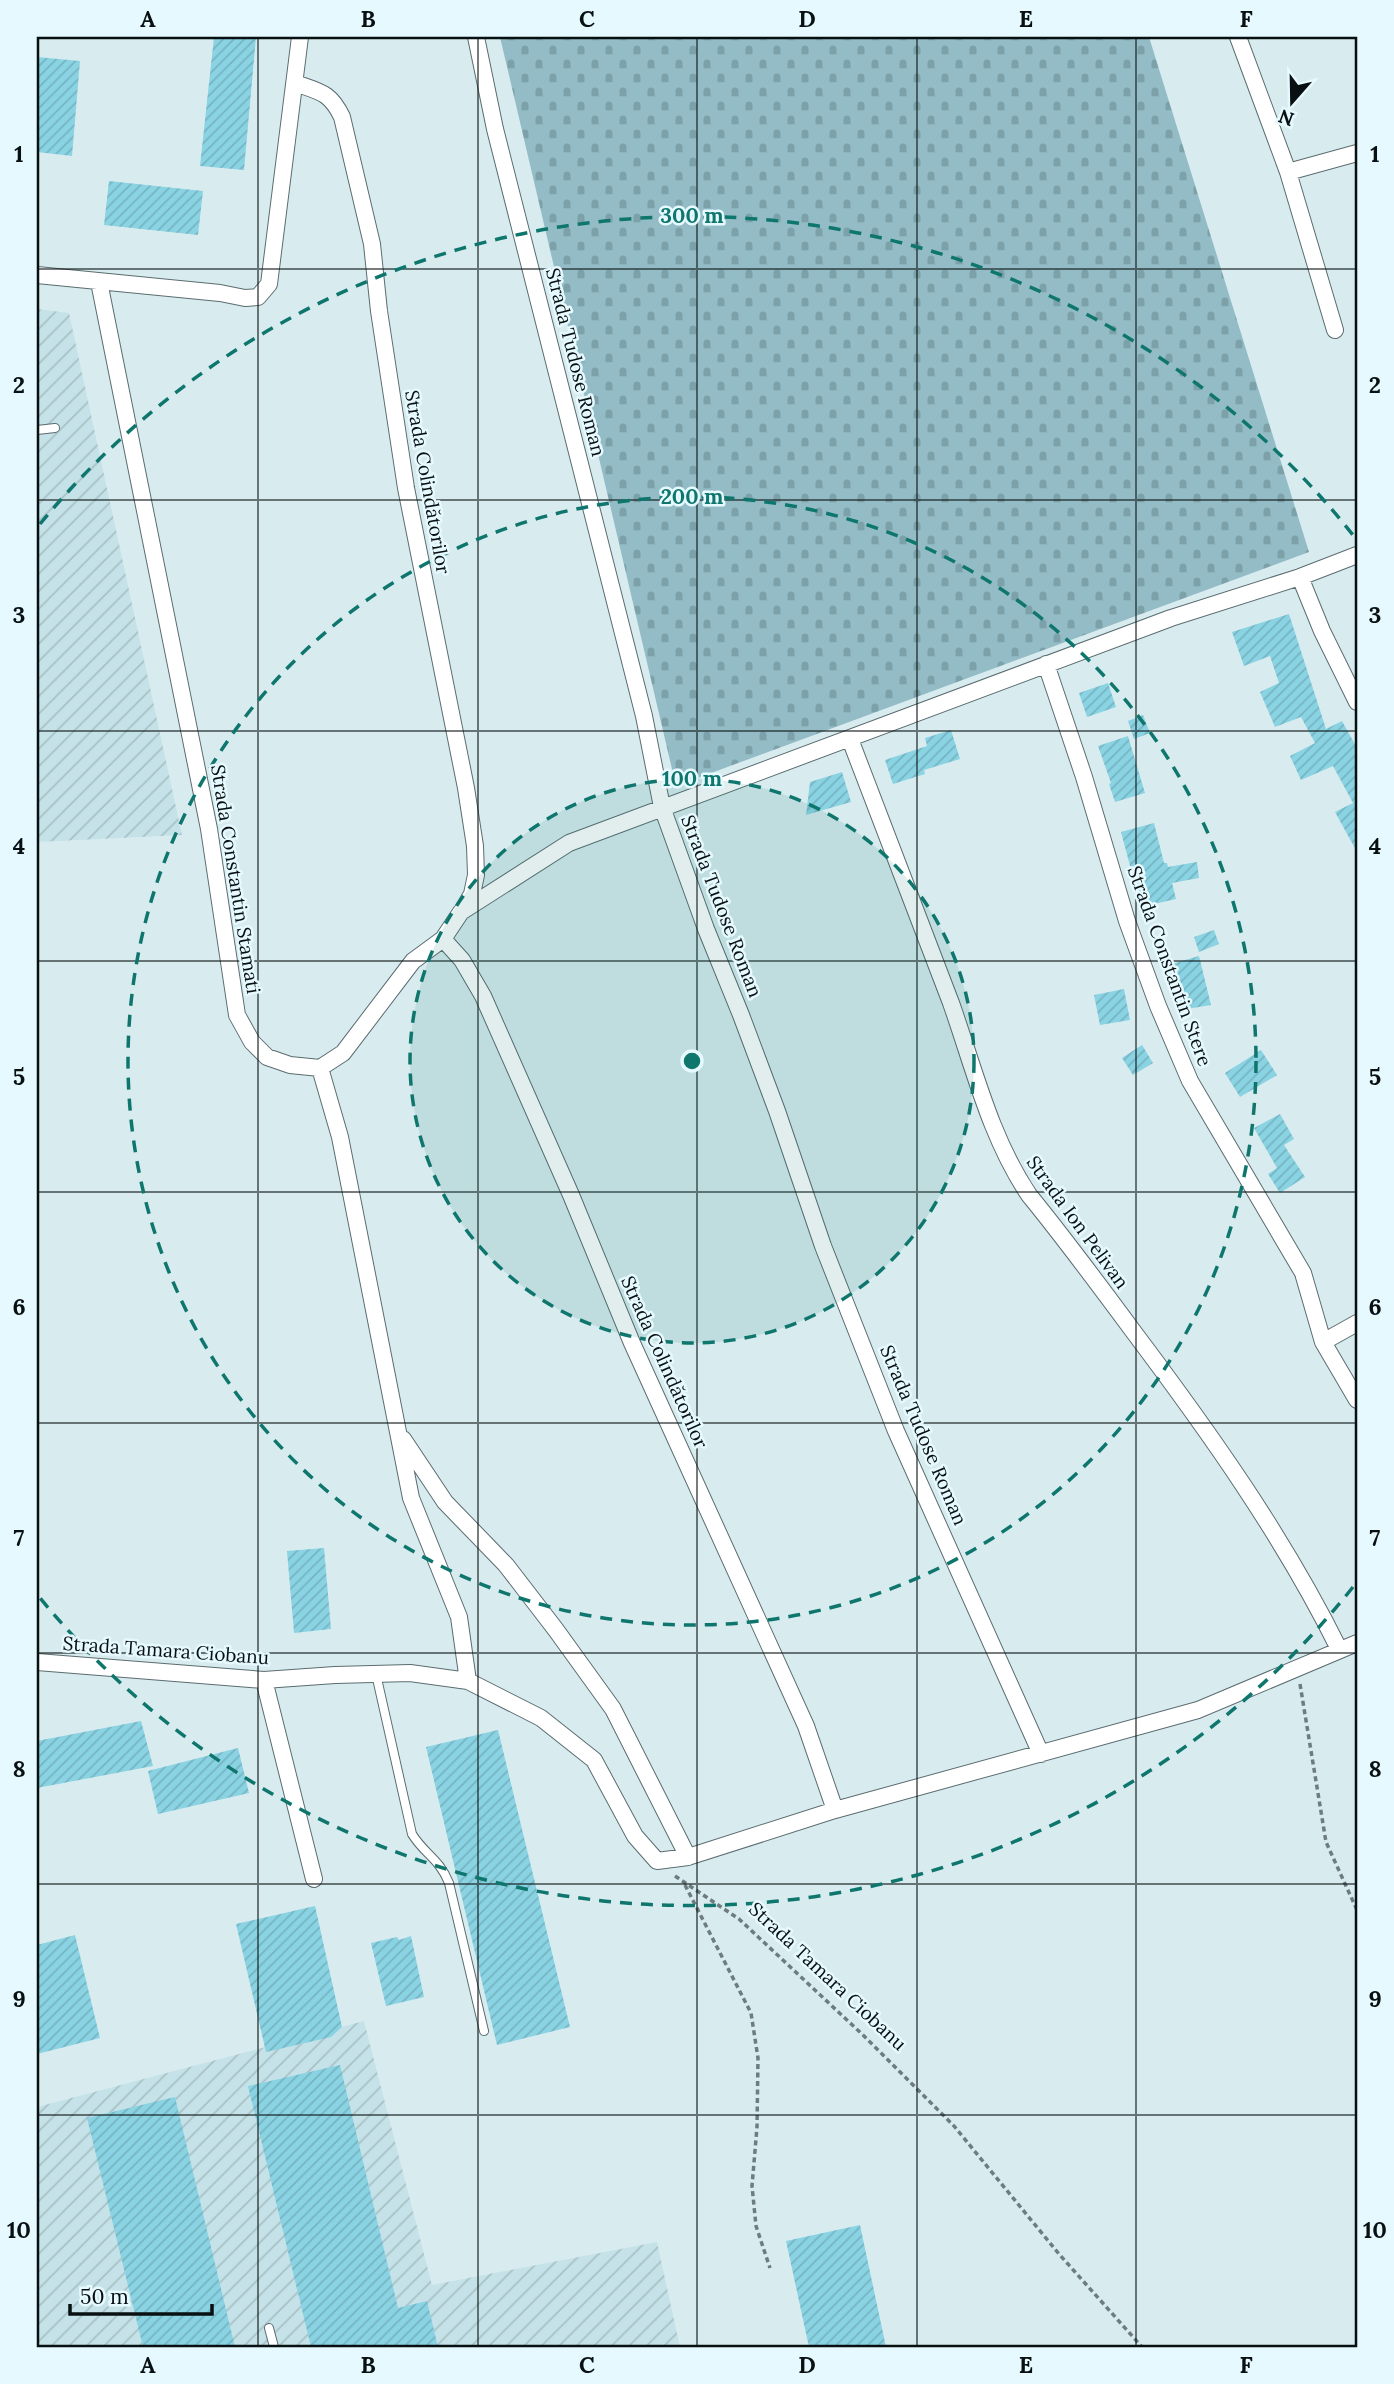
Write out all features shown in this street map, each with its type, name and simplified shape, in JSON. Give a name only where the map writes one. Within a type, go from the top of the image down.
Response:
[{"type":"street","points":[[37,275],[220,293],[245,298],[258,297],[268,284],[300,37]]},
{"type":"street","name":"Strada Tudose Roman","points":[[476,37],[495,129],[644,716],[662,807],[706,929],[773,1099],[823,1246],[882,1394],[1041,1754]]},
{"type":"street","points":[[1238,37],[1288,172],[1335,330]]},
{"type":"street","name":"Strada Colindătorilor","points":[[295,83],[321,92],[335,101],[342,117],[372,244],[379,311],[406,488],[475,846],[476,875],[472,894],[461,912]]},
{"type":"street","points":[[1288,172],[1357,153]]},
{"type":"street","name":"Strada Constantin Stamati","points":[[99,282],[209,829],[237,1015],[253,1042],[267,1057],[290,1065],[320,1068]]},
{"type":"street","points":[[468,1681],[459,1617],[411,1498],[340,1137],[320,1068],[343,1053],[413,961],[443,939],[461,912],[569,843],[1171,618],[1300,577],[1357,555]]},
{"type":"street","points":[[1300,577],[1322,631],[1357,702]]},
{"type":"street","name":"Strada Constantin Stere","points":[[1046,664],[1084,777],[1127,921],[1158,1006],[1190,1081],[1303,1273],[1324,1342],[1357,1400]]},
{"type":"street","name":"Strada Ion Pelivan","points":[[850,739],[951,1005],[993,1128],[1012,1169],[1191,1408],[1263,1515],[1315,1600],[1339,1649]]},
{"type":"street","name":"Strada Colindătorilor","points":[[443,939],[463,960],[483,996],[571,1195],[632,1343],[806,1726],[835,1810]]},
{"type":"street","points":[[1324,1342],[1357,1323]]},
{"type":"street","points":[[398,1430],[445,1502],[506,1564],[613,1709],[688,1857]]},
{"type":"street","points":[[656,1861],[688,1857],[835,1810],[1198,1710],[1357,1643]]},
{"type":"street","name":"Strada Tamara Ciobanu","points":[[37,1662],[264,1680],[410,1673],[468,1681],[541,1718],[593,1760],[635,1836],[656,1861]]},
{"type":"street","points":[[264,1680],[314,1879]]},
{"type":"lane","points":[[37,430],[55,428]]},
{"type":"lane","points":[[376,1674],[412,1834],[419,1846],[442,1868],[449,1883],[484,2031]]},
{"type":"lane","points":[[270,2328],[274,2347]]},
{"type":"path","points":[[1297,1668],[1326,1842],[1357,1910]]},
{"type":"path","name":"Strada Tamara Ciobanu","points":[[656,1861],[739,1919],[863,2035],[954,2126],[1059,2254],[1142,2347]]},
{"type":"path","points":[[684,1883],[751,2013],[758,2058],[757,2127],[752,2186],[756,2226],[770,2268]]},
{"type":"shaded area","points":[[37,309],[69,313],[182,835],[37,842]]},
{"type":"shaded area","points":[[364,2021],[432,2285],[657,2242],[680,2347],[37,2347],[37,2107]]},
{"type":"green space","points":[[500,37],[1149,37],[1309,552],[676,786]]},
{"type":"building","points":[[214,37],[256,37],[244,170],[200,166]]},
{"type":"building","points":[[37,57],[80,61],[72,156],[37,152]]},
{"type":"building","points":[[109,181],[203,191],[198,235],[104,225]]},
{"type":"building","points":[[1289,614],[1326,729],[1342,721],[1357,748],[1357,852],[1335,812],[1353,803],[1333,766],[1301,780],[1290,756],[1315,743],[1301,717],[1275,727],[1260,692],[1279,683],[1270,656],[1244,666],[1232,632]]},
{"type":"building","points":[[1108,683],[1116,707],[1087,717],[1079,693]]},
{"type":"building","points":[[1143,715],[1150,733],[1134,739],[1128,721]]},
{"type":"building","points":[[951,730],[960,759],[924,770],[925,774],[893,784],[885,760],[927,746],[925,738]]},
{"type":"building","points":[[1128,736],[1145,793],[1115,802],[1098,746]]},
{"type":"building","points":[[842,772],[851,802],[806,815],[810,782]]},
{"type":"building","points":[[1154,823],[1164,863],[1167,863],[1168,867],[1197,862],[1199,878],[1172,883],[1176,899],[1141,907],[1121,832]]},
{"type":"building","points":[[1214,930],[1219,944],[1199,952],[1194,937]]},
{"type":"building","points":[[1199,956],[1211,1005],[1181,1010],[1168,965]]},
{"type":"building","points":[[1124,989],[1130,1020],[1100,1025],[1094,995]]},
{"type":"building","points":[[1142,1045],[1153,1063],[1133,1075],[1122,1058]]},
{"type":"building","points":[[1261,1050],[1277,1075],[1240,1097],[1225,1073]]},
{"type":"building","points":[[1280,1114],[1294,1139],[1284,1145],[1305,1177],[1280,1193],[1268,1174],[1277,1168],[1254,1128]]},
{"type":"building","points":[[324,1548],[331,1629],[294,1633],[287,1551]]},
{"type":"building","points":[[141,1721],[153,1766],[37,1788],[37,1741]]},
{"type":"building","points":[[498,1730],[570,2027],[497,2045],[426,1747]]},
{"type":"building","points":[[238,1748],[249,1793],[158,1814],[148,1771]]},
{"type":"building","points":[[315,1906],[342,2027],[331,2037],[266,2052],[236,1924]]},
{"type":"building","points":[[75,1935],[100,2038],[37,2054],[37,1945]]},
{"type":"building","points":[[411,1936],[424,1997],[386,2006],[371,1943]]},
{"type":"building","points":[[340,2065],[398,2308],[427,2301],[438,2347],[311,2347],[248,2086]]},
{"type":"building","points":[[175,2097],[235,2347],[143,2347],[87,2118]]},
{"type":"building","points":[[860,2225],[886,2347],[809,2347],[786,2241]]}]
